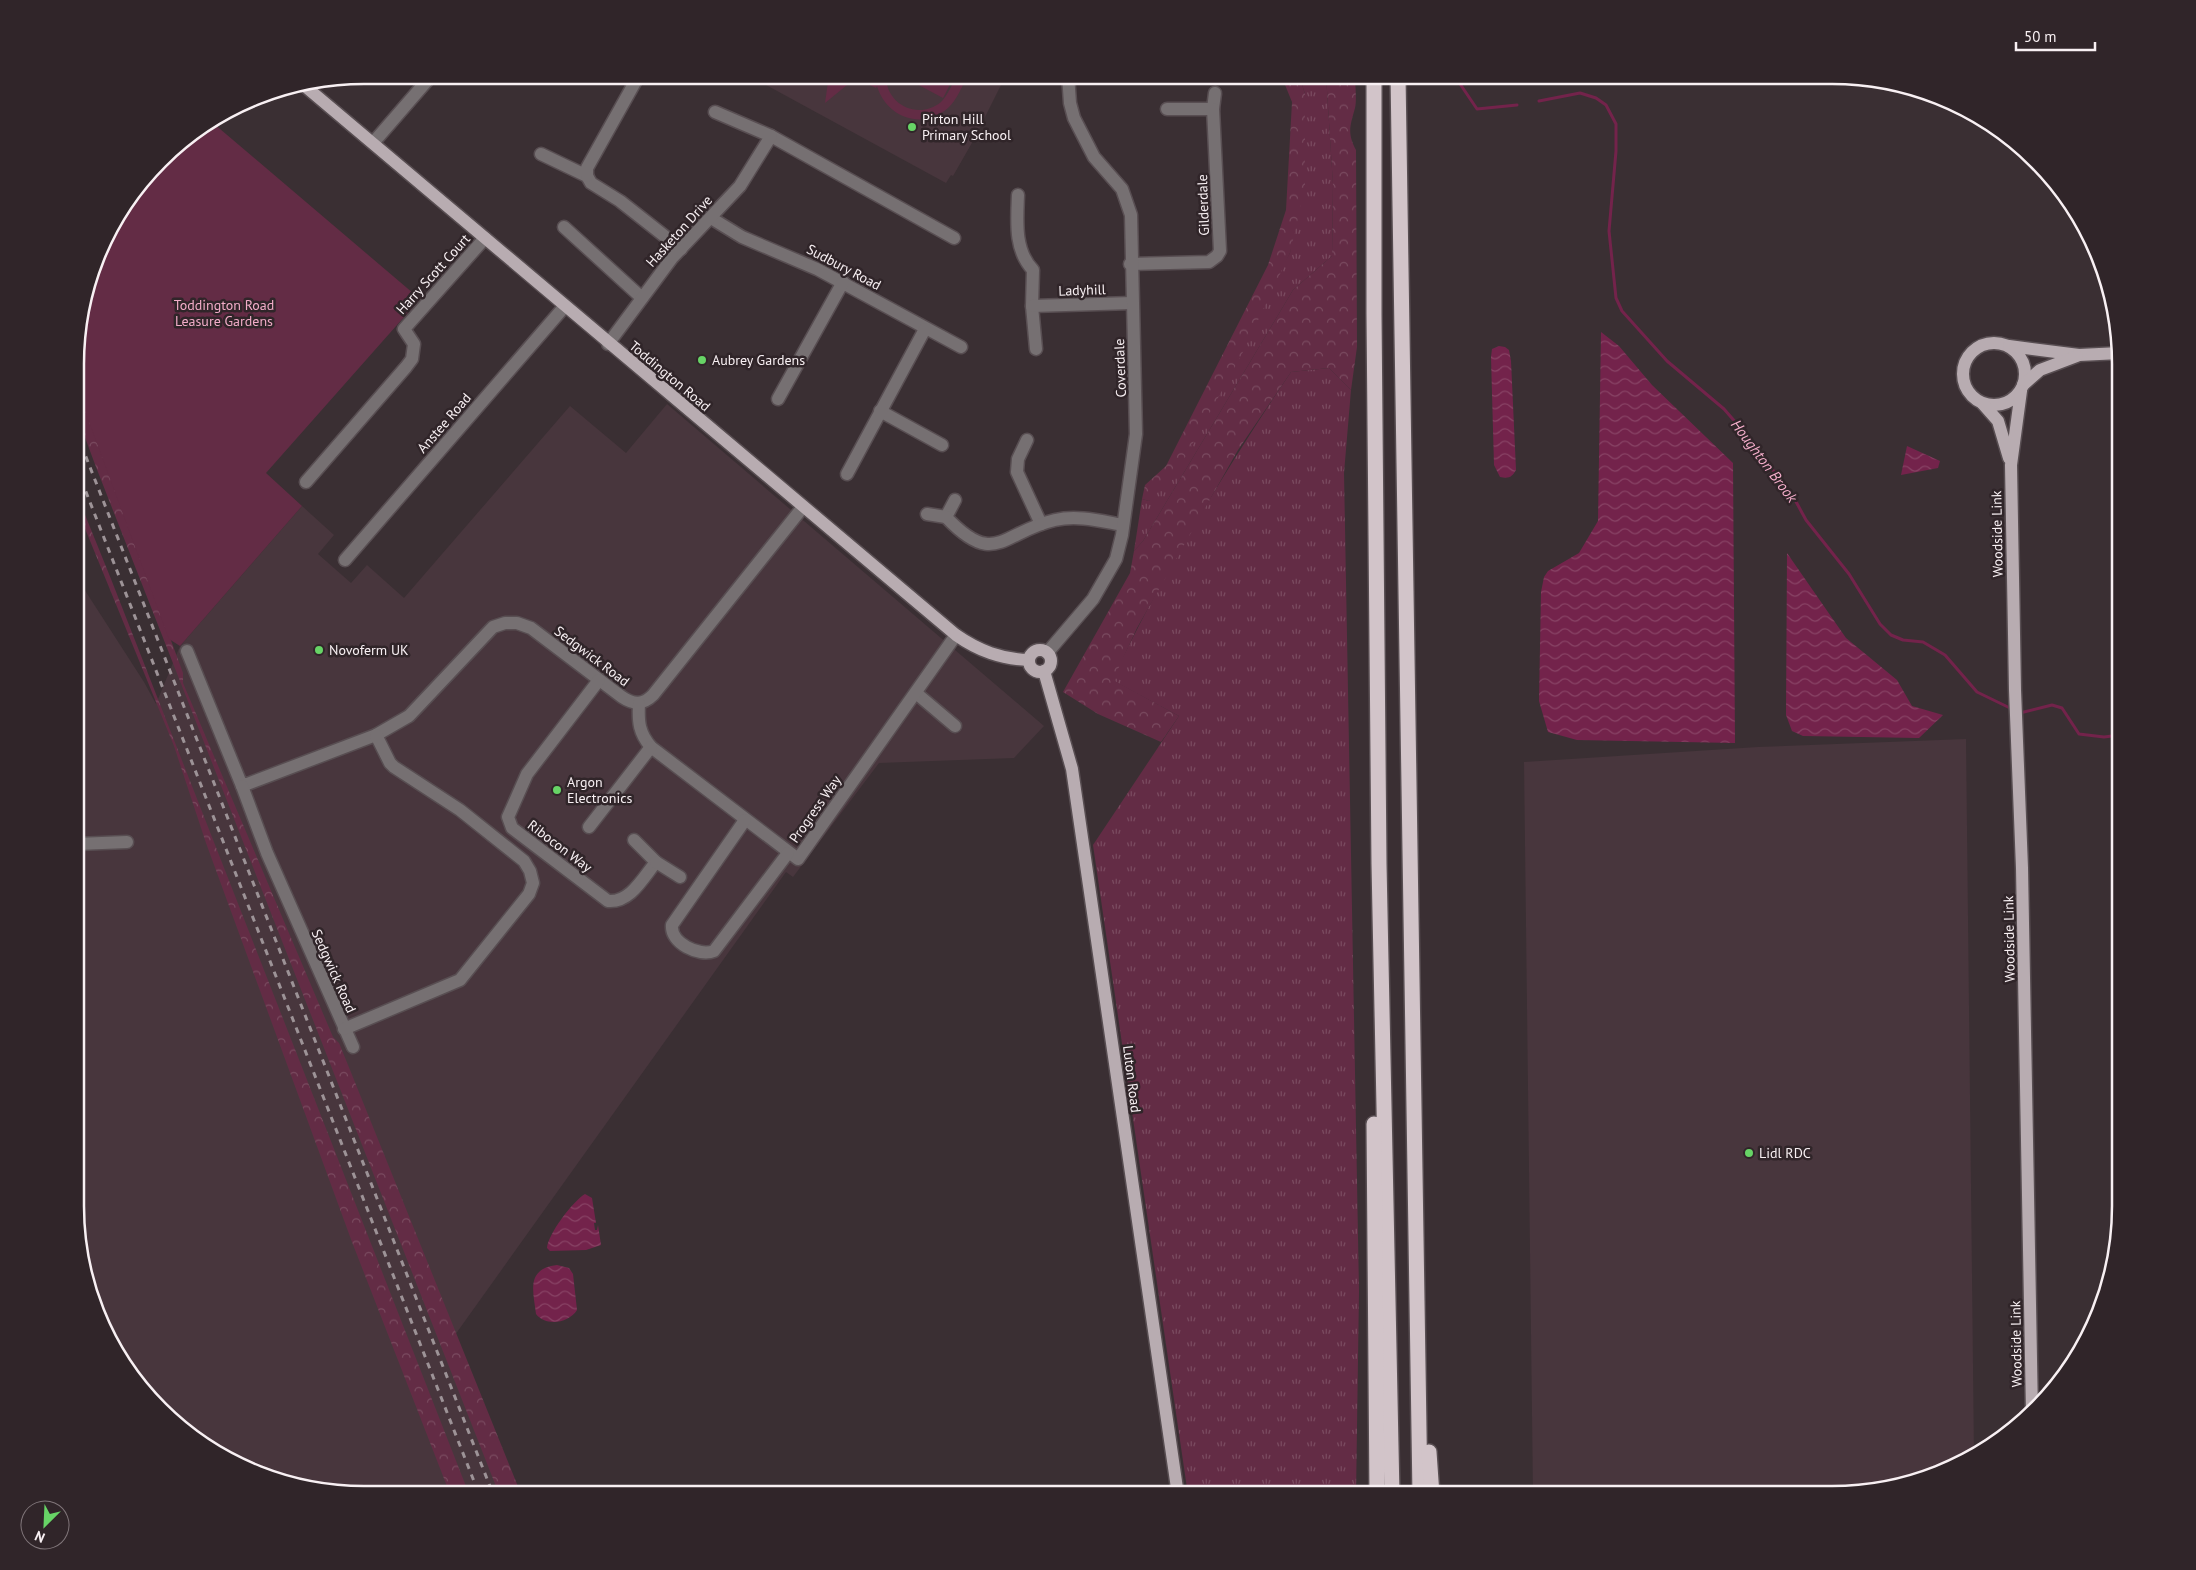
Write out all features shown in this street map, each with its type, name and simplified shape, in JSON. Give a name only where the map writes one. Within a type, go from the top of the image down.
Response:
[{"type":"highway","points":[[1374,84],[1374,314],[1380,864],[1392,1486]]},
{"type":"highway","points":[[1398,84],[1420,1486]]},
{"type":"highway","points":[[1377,1486],[1373,997],[1380,864]]},
{"type":"highway","points":[[1418,1304],[1431,1486]]},
{"type":"main road","name":"Toddington Road","points":[[309,89],[608,344],[956,635],[974,648],[989,654],[1010,659],[1029,660]]},
{"type":"main road","points":[[2079,355],[2040,370],[2015,397],[2000,405],[1983,404],[1975,400],[1966,389],[1962,371],[1970,354],[1986,344],[2079,355],[2112,353]]},
{"type":"main road","points":[[2006,345],[2012,349],[2025,369],[2022,388]]},
{"type":"main road","name":"Woodside Link","points":[[2022,388],[2011,465],[2015,690],[2022,868],[2032,1402]]},
{"type":"main road","name":"Woodside Link","points":[[1983,404],[1994,414],[2001,426],[2011,465]]},
{"type":"main road","points":[[1038,650],[1047,653],[1051,661],[1049,667],[1044,671],[1033,669],[1029,660],[1032,654],[1038,650]]},
{"type":"main road","name":"Luton Road","points":[[1044,671],[1072,769],[1177,1486]]},
{"type":"street","points":[[373,143],[424,84]]},
{"type":"street","points":[[634,84],[587,168],[587,176],[591,183],[620,201],[681,249]]},
{"type":"street","name":"Coverdale","points":[[1047,653],[1093,599],[1116,559],[1123,525],[1136,434],[1130,215],[1122,189],[1094,156],[1074,118],[1069,84]]},
{"type":"street","points":[[1167,109],[1214,109],[1215,93]]},
{"type":"street","name":"Gilderdale","points":[[1130,264],[1209,262],[1218,256],[1220,245],[1214,109]]},
{"type":"street","points":[[715,112],[771,136],[954,238]]},
{"type":"street","name":"Hasketon Drive","points":[[608,344],[681,249],[740,186],[771,136]]},
{"type":"street","points":[[541,154],[587,176]]},
{"type":"street","points":[[1018,195],[1017,229],[1020,245],[1026,263],[1033,270],[1032,306],[1036,349]]},
{"type":"street","name":"Sudbury Road","points":[[711,218],[742,237],[794,258],[843,282],[925,329],[961,347]]},
{"type":"street","points":[[564,227],[642,298]]},
{"type":"street","name":"Harry Scott Court","points":[[306,482],[412,359],[414,344],[404,329],[485,238]]},
{"type":"street","points":[[778,400],[843,282]]},
{"type":"street","name":"Ladyhill","points":[[1032,306],[1132,304]]},
{"type":"street","name":"Anstee Road","points":[[345,560],[565,306]]},
{"type":"street","points":[[847,474],[925,329]]},
{"type":"street","points":[[880,411],[942,444]]},
{"type":"street","points":[[1027,440],[1018,459],[1016,472],[1041,524]]},
{"type":"street","points":[[946,517],[955,500]]},
{"type":"street","points":[[639,704],[648,700],[653,695],[803,507]]},
{"type":"street","points":[[927,514],[946,517],[969,538],[982,544],[1008,539],[1041,524],[1069,518],[1123,525]]},
{"type":"street","name":"Sedgwick Road","points":[[242,786],[376,735],[409,716],[471,647],[493,627],[505,623],[531,628],[630,702],[639,704]]},
{"type":"street","name":"Progress Way","points":[[639,704],[639,726],[642,737],[651,747],[798,859],[956,635]]},
{"type":"street","name":"Sedgwick Road","points":[[187,651],[242,786],[266,853],[353,1047]]},
{"type":"street","name":"Ribocon Way","points":[[599,680],[527,774],[509,809],[509,823],[518,833],[608,901],[618,902],[631,893],[656,862]]},
{"type":"street","points":[[916,693],[956,726]]},
{"type":"street","name":"Sedgwick Road","points":[[344,1029],[460,980],[529,894],[533,883],[530,871],[515,852],[460,810],[390,763],[376,735]]},
{"type":"street","points":[[589,827],[651,747]]},
{"type":"street","points":[[746,820],[672,925],[674,935],[680,941],[701,953],[714,951],[788,852]]},
{"type":"street","points":[[634,840],[656,862],[680,877]]},
{"type":"street","points":[[84,844],[128,842]]},
{"type":"shaded area","name":"Pirton Hill Primary School","points":[[764,84],[1002,84],[973,141],[953,176],[951,175],[946,183]]},
{"type":"shaded area","points":[[667,404],[1044,726],[1014,758],[879,763],[793,877],[786,872],[455,1335],[514,1486],[346,1486],[292,1477],[257,1465],[208,1439],[179,1417],[153,1391],[131,1362],[113,1330],[99,1296],[89,1260],[84,1224],[84,589],[156,704],[180,646],[302,506],[334,535],[318,554],[351,583],[367,565],[404,598],[570,406],[626,453]]},
{"type":"shaded area","name":"Lidl RDC","points":[[1966,739],[1974,1448],[1939,1465],[1904,1477],[1850,1486],[1533,1486],[1524,762],[1758,747]]},
{"type":"green space","points":[[828,84],[848,84],[825,103]]},
{"type":"green space","points":[[867,84],[887,84],[891,94],[897,101],[904,106],[923,110],[941,102],[952,84],[964,84],[957,97],[948,108],[938,115],[927,119],[906,117],[897,113],[888,106],[877,86],[876,88]]},
{"type":"green space","points":[[917,84],[950,84],[943,98]]},
{"type":"green space","points":[[1285,84],[1302,84],[1305,94],[1305,187],[1290,253],[1241,356],[1176,474],[1149,501],[1142,499],[1145,485],[1166,466],[1268,265],[1286,210],[1292,102]]},
{"type":"green space","points":[[1302,84],[1327,84],[1333,184],[1332,256],[1293,290],[1143,541],[1134,551],[1142,499],[1149,501],[1290,253],[1305,94]]},
{"type":"green space","points":[[1327,84],[1355,84],[1356,104],[1350,129],[1351,139],[1356,150],[1357,347],[1351,390],[1329,368],[1291,372],[1238,450],[1137,628],[1113,680],[1179,716],[1161,742],[1098,714],[1063,692],[1130,573],[1134,551],[1143,541],[1293,290],[1332,256],[1333,185]]},
{"type":"green space","name":"Toddington Road Leasure Gardens","points":[[216,126],[420,299],[266,473],[302,506],[180,646],[169,639],[84,408],[84,346],[93,292],[105,257],[121,224],[153,179],[179,153]]},
{"type":"green space","points":[[1329,368],[1351,390],[1344,473],[1359,1291],[1356,1486],[1187,1486],[1093,845],[1179,716],[1112,680],[1152,601],[1196,523],[1242,446],[1291,372]]},
{"type":"green space","points":[[84,405],[183,673],[183,683],[333,1037],[339,1043],[518,1486],[496,1486],[84,435]]},
{"type":"green space","points":[[84,512],[466,1486],[447,1486],[352,1242],[206,843],[174,746],[84,526]]},
{"type":"water","points":[[1601,332],[1619,346],[1652,385],[1733,463],[1735,743],[1577,740],[1548,732],[1539,701],[1541,592],[1544,577],[1548,571],[1579,553],[1598,521]]},
{"type":"water","points":[[1499,346],[1509,350],[1511,361],[1516,470],[1508,478],[1500,477],[1494,465],[1491,357],[1492,349]]},
{"type":"water","points":[[1907,446],[1940,461],[1938,468],[1901,475]]},
{"type":"water","points":[[1787,553],[1846,638],[1897,680],[1912,706],[1943,715],[1919,738],[1803,736],[1792,731],[1786,715]]},
{"type":"water","points":[[585,1194],[592,1198],[596,1223],[594,1223],[595,1230],[597,1230],[598,1225],[601,1245],[586,1250],[550,1251],[547,1248],[548,1242],[556,1227],[574,1203]]},
{"type":"water","points":[[557,1265],[569,1268],[573,1274],[577,1310],[569,1318],[551,1322],[540,1318],[536,1314],[533,1289],[536,1276],[540,1271]]},
{"type":"waterway","name":"Houghton Brook","points":[[1460,84],[1477,109],[1517,105]]},
{"type":"waterway","name":"Houghton Brook","points":[[1539,101],[1580,93],[1596,98],[1606,105],[1616,124],[1616,151],[1609,231],[1616,298],[1622,311],[1667,361],[1724,409],[1744,432],[1794,498],[1806,520],[1849,574],[1880,624],[1891,635],[1903,640],[1923,642],[1945,655],[1977,692],[2012,709]]},
{"type":"waterway","name":"Houghton Brook","points":[[2020,713],[2052,705],[2062,708],[2079,734],[2112,736]]},
{"type":"railway","points":[[84,452],[490,1486]]},
{"type":"railway","points":[[84,487],[476,1486]]},
{"type":"place","name":"Pirton Hill Primary School","points":[[912,127]]},
{"type":"place","name":"Aubrey Gardens","points":[[702,360]]},
{"type":"place","name":"Novoferm UK","points":[[319,650]]},
{"type":"place","name":"Argon Electronics","points":[[557,790]]},
{"type":"place","name":"Lidl RDC","points":[[1749,1153]]}]
